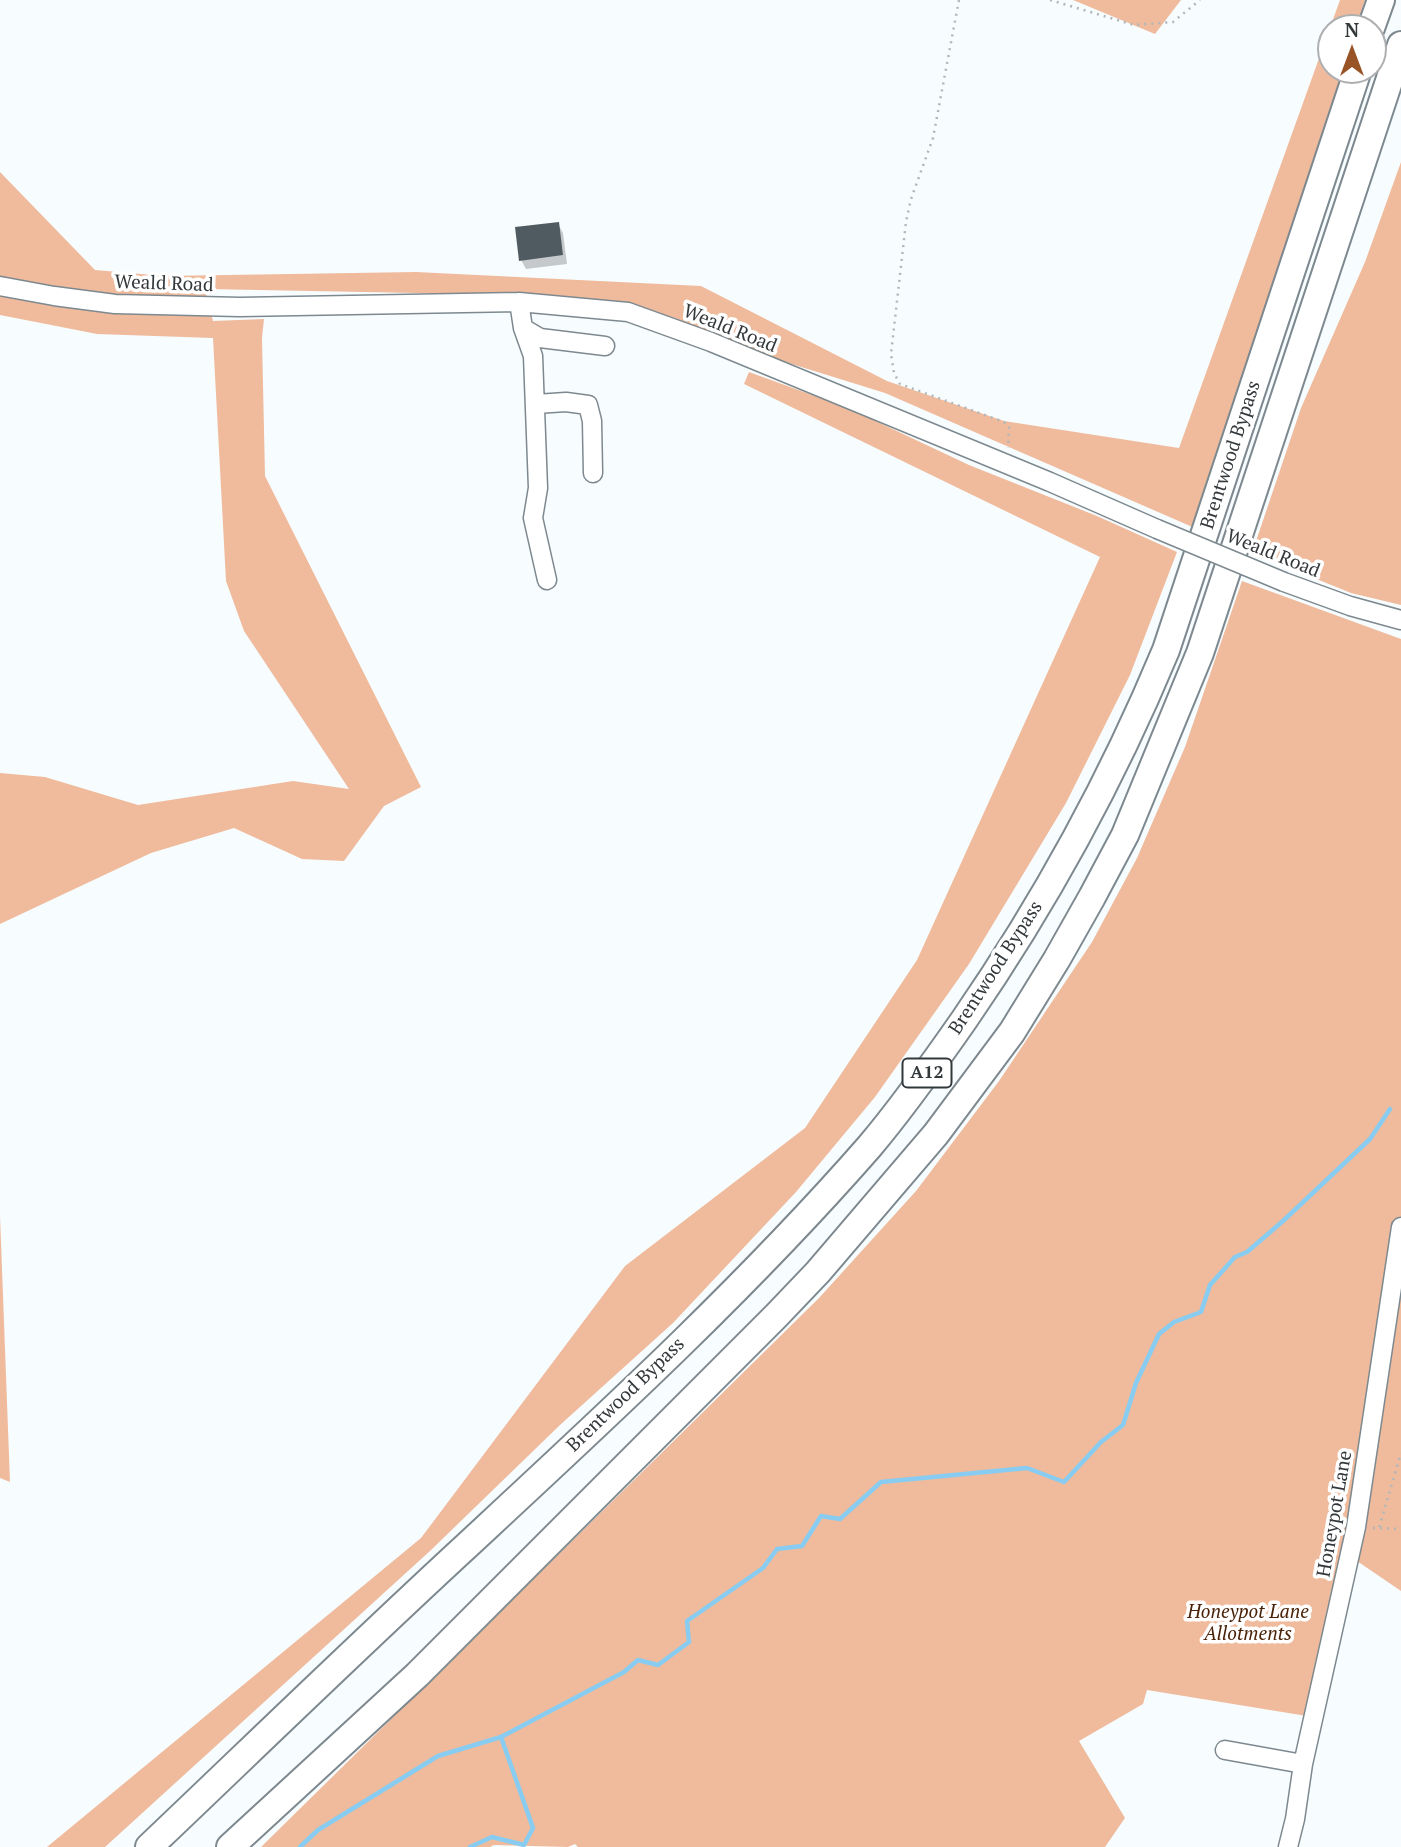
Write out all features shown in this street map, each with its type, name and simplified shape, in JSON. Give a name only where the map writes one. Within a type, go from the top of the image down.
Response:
[{"type":"highway","name":"Brentwood Bypass","points":[[230,1847],[417,1675],[818,1272],[936,1134],[1012,1032],[1057,959],[1125,835],[1183,697],[1204,642],[1401,45]]},
{"type":"highway","name":"Brentwood Bypass","points":[[149,1847],[562,1457],[745,1280],[870,1146],[971,1010],[1009,952],[1103,788],[1134,726],[1166,650],[1352,84]]},
{"type":"street","name":"Weald Road","points":[[0,286],[115,304],[240,307],[467,301],[519,302],[628,312],[711,342],[1284,582],[1401,621]]},
{"type":"street","points":[[519,302],[523,328],[533,356],[538,488],[533,518],[547,580]]},
{"type":"street","points":[[523,328],[540,338],[605,346]]},
{"type":"street","points":[[536,404],[566,402],[588,405],[592,421],[593,472]]},
{"type":"street","name":"Honeypot Lane","points":[[1288,1847],[1303,1764],[1356,1527],[1401,1227]]},
{"type":"street","points":[[1225,1750],[1303,1764]]},
{"type":"path","points":[[959,0],[933,138],[911,199],[906,222],[891,354],[894,373],[900,384],[1004,422],[1009,427],[1006,465]]},
{"type":"path","points":[[1050,0],[1134,25],[1173,22],[1200,0]]},
{"type":"path","points":[[1379,1528],[1401,1453]]},
{"type":"path","points":[[1356,1527],[1401,1529]]},
{"type":"green space","points":[[1073,0],[1181,0],[1155,34]]},
{"type":"green space","points":[[1340,0],[1365,0],[1360,14],[1335,14]]},
{"type":"green space","points":[[1317,64],[1317,84],[1339,84],[1197,529],[885,393],[766,356],[675,318],[618,303],[470,294],[205,289],[213,321],[264,319],[262,338],[265,476],[421,787],[384,806],[344,861],[302,859],[234,828],[151,853],[0,924],[0,773],[45,777],[138,805],[293,781],[349,789],[244,631],[226,581],[213,338],[97,334],[0,315],[0,172],[95,270],[164,276],[416,272],[701,286],[887,381],[1004,421],[1179,448]]},
{"type":"green space","points":[[1401,162],[1401,605],[1351,593],[1252,553],[1301,408],[1365,262]]},
{"type":"green space","points":[[749,372],[848,408],[969,465],[1097,516],[1177,552],[1130,675],[1066,803],[969,964],[875,1097],[796,1192],[673,1323],[560,1425],[430,1551],[105,1847],[47,1847],[421,1538],[625,1266],[805,1128],[917,960],[1100,557],[744,384]]},
{"type":"green space","name":"Honeypot Lane Allotments","points":[[1242,581],[1401,639],[1401,1216],[1383,1303],[1356,1527],[1313,1717],[1147,1690],[1143,1704],[1079,1741],[1125,1818],[1105,1847],[578,1847],[575,1844],[568,1847],[261,1847],[819,1298],[916,1191],[999,1081],[1092,942],[1137,858],[1185,747]]},
{"type":"green space","points":[[0,1216],[10,1482],[0,1478]]},
{"type":"green space","points":[[1401,1265],[1401,1591],[1357,1561]]},
{"type":"building","points":[[559,222],[563,255],[519,261],[515,227]]},
{"type":"waterway","points":[[300,1847],[318,1830],[438,1756],[501,1737],[624,1672],[638,1660],[658,1665],[689,1642],[687,1621],[763,1568],[777,1549],[802,1546],[821,1516],[840,1519],[881,1482],[1027,1468],[1064,1482],[1101,1442],[1123,1425],[1136,1383],[1159,1334],[1174,1322],[1201,1312],[1210,1285],[1235,1257],[1247,1252],[1283,1221],[1370,1139],[1390,1109]]},
{"type":"waterway","points":[[470,1847],[492,1837],[524,1845],[533,1828],[501,1737]]}]
